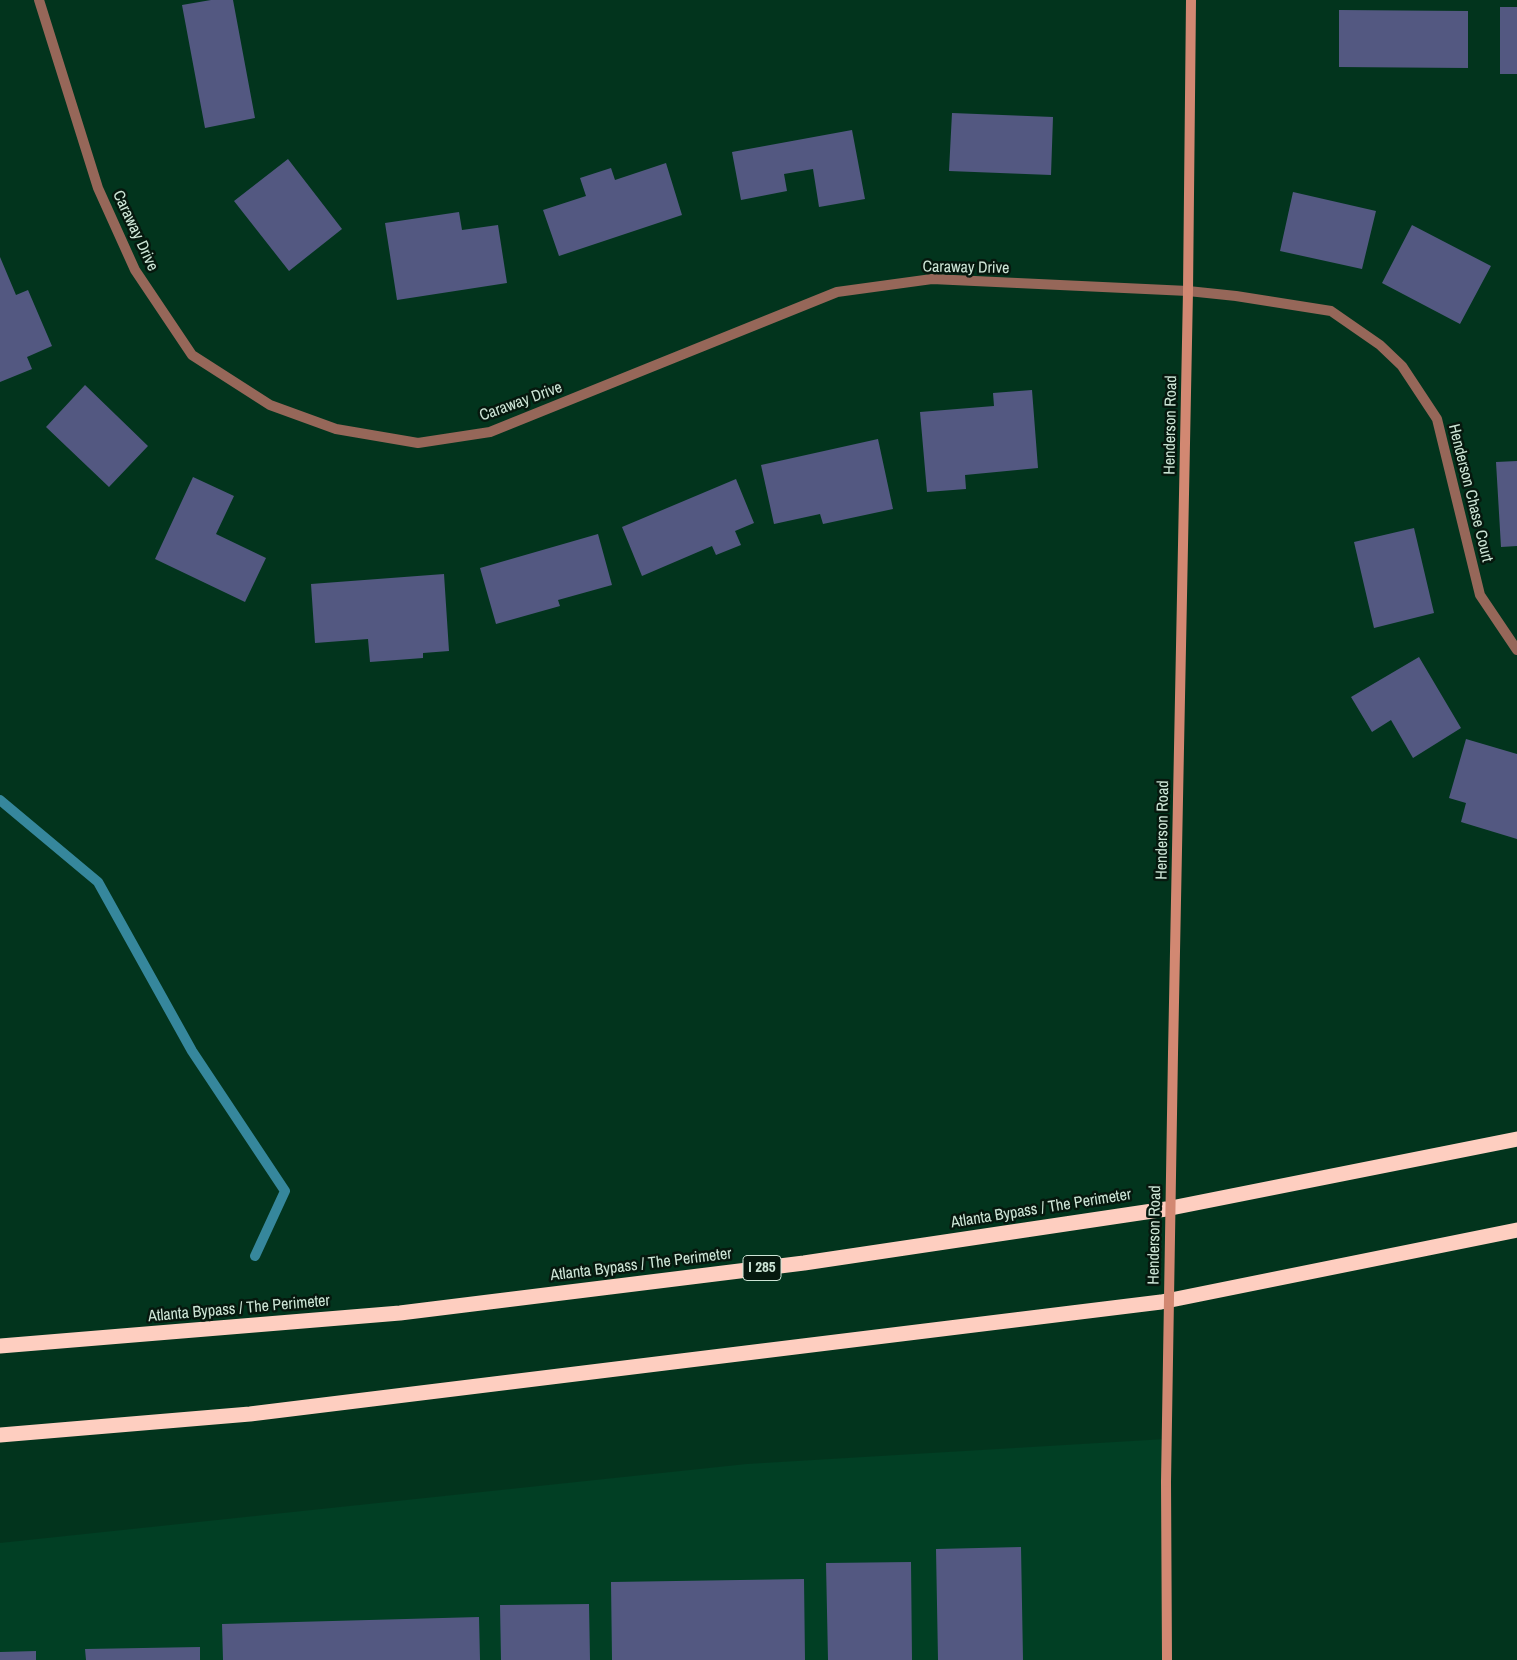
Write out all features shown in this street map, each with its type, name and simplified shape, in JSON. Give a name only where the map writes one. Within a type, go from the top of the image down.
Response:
[{"type":"highway","name":"Atlanta Bypass / The Perimeter","points":[[0,1346],[400,1313],[804,1263],[1166,1208],[1517,1139]]},
{"type":"highway","points":[[0,1435],[260,1413],[1161,1302],[1517,1230]]},
{"type":"street","name":"Caraway Drive","points":[[39,0],[98,188],[135,270],[192,355],[270,405],[336,429],[418,443],[490,432],[836,292],[932,280],[1188,291]]},
{"type":"street","name":"Henderson Road","points":[[1167,1660],[1166,1482],[1188,291],[1191,0]]},
{"type":"street","name":"Henderson Chase Court","points":[[1188,291],[1236,296],[1331,311],[1380,344],[1402,366],[1437,419],[1480,595],[1517,650]]},
{"type":"shaded area","points":[[1166,1439],[1170,1660],[0,1660],[0,1543],[747,1464]]},
{"type":"building","points":[[211,0],[233,0],[255,118],[205,128],[182,5]]},
{"type":"building","points":[[1500,7],[1517,7],[1517,74],[1500,74]]},
{"type":"building","points":[[1339,10],[1468,11],[1468,68],[1339,67]]},
{"type":"building","points":[[952,113],[1053,117],[1051,175],[949,171]]},
{"type":"building","points":[[852,130],[865,199],[819,207],[813,169],[784,174],[787,191],[741,200],[732,152]]},
{"type":"building","points":[[288,159],[342,229],[289,271],[234,201]]},
{"type":"building","points":[[666,163],[682,215],[559,256],[543,210],[586,196],[580,178],[611,168],[615,180]]},
{"type":"building","points":[[1293,192],[1376,211],[1362,269],[1280,251]]},
{"type":"building","points":[[459,212],[462,230],[498,225],[507,283],[397,300],[385,223]]},
{"type":"building","points":[[1412,225],[1491,266],[1460,324],[1382,283]]},
{"type":"building","points":[[0,257],[16,295],[28,290],[52,346],[27,357],[32,369],[0,382]]},
{"type":"building","points":[[85,385],[148,446],[109,487],[46,427]]},
{"type":"building","points":[[1032,390],[1038,468],[965,475],[966,489],[927,492],[920,412],[994,406],[993,393]]},
{"type":"building","points":[[878,439],[893,509],[823,524],[820,514],[774,524],[761,465]]},
{"type":"building","points":[[1517,461],[1517,546],[1501,547],[1496,462]]},
{"type":"building","points":[[193,477],[234,496],[216,534],[266,558],[245,602],[155,559]]},
{"type":"building","points":[[736,479],[754,523],[735,531],[741,545],[716,555],[712,546],[642,576],[622,527]]},
{"type":"building","points":[[1414,528],[1434,613],[1374,628],[1354,542]]},
{"type":"building","points":[[598,534],[612,585],[558,600],[560,606],[496,624],[480,568]]},
{"type":"building","points":[[444,574],[449,651],[423,653],[423,658],[370,662],[368,639],[315,643],[311,584]]},
{"type":"building","points":[[1419,657],[1461,728],[1413,758],[1391,720],[1372,732],[1351,697]]},
{"type":"building","points":[[1466,739],[1517,754],[1517,839],[1461,822],[1466,803],[1449,798]]},
{"type":"building","points":[[1021,1547],[1023,1660],[938,1660],[936,1549]]},
{"type":"building","points":[[911,1562],[912,1660],[828,1660],[826,1563]]},
{"type":"building","points":[[804,1579],[805,1660],[612,1660],[611,1582]]},
{"type":"building","points":[[589,1604],[590,1660],[501,1660],[500,1605]]},
{"type":"building","points":[[479,1617],[480,1660],[223,1660],[222,1624]]},
{"type":"building","points":[[200,1647],[200,1660],[86,1660],[85,1649]]},
{"type":"building","points":[[36,1651],[36,1660],[0,1660],[0,1652]]},
{"type":"waterway","points":[[0,800],[98,882],[192,1051],[285,1191],[255,1256]]}]
